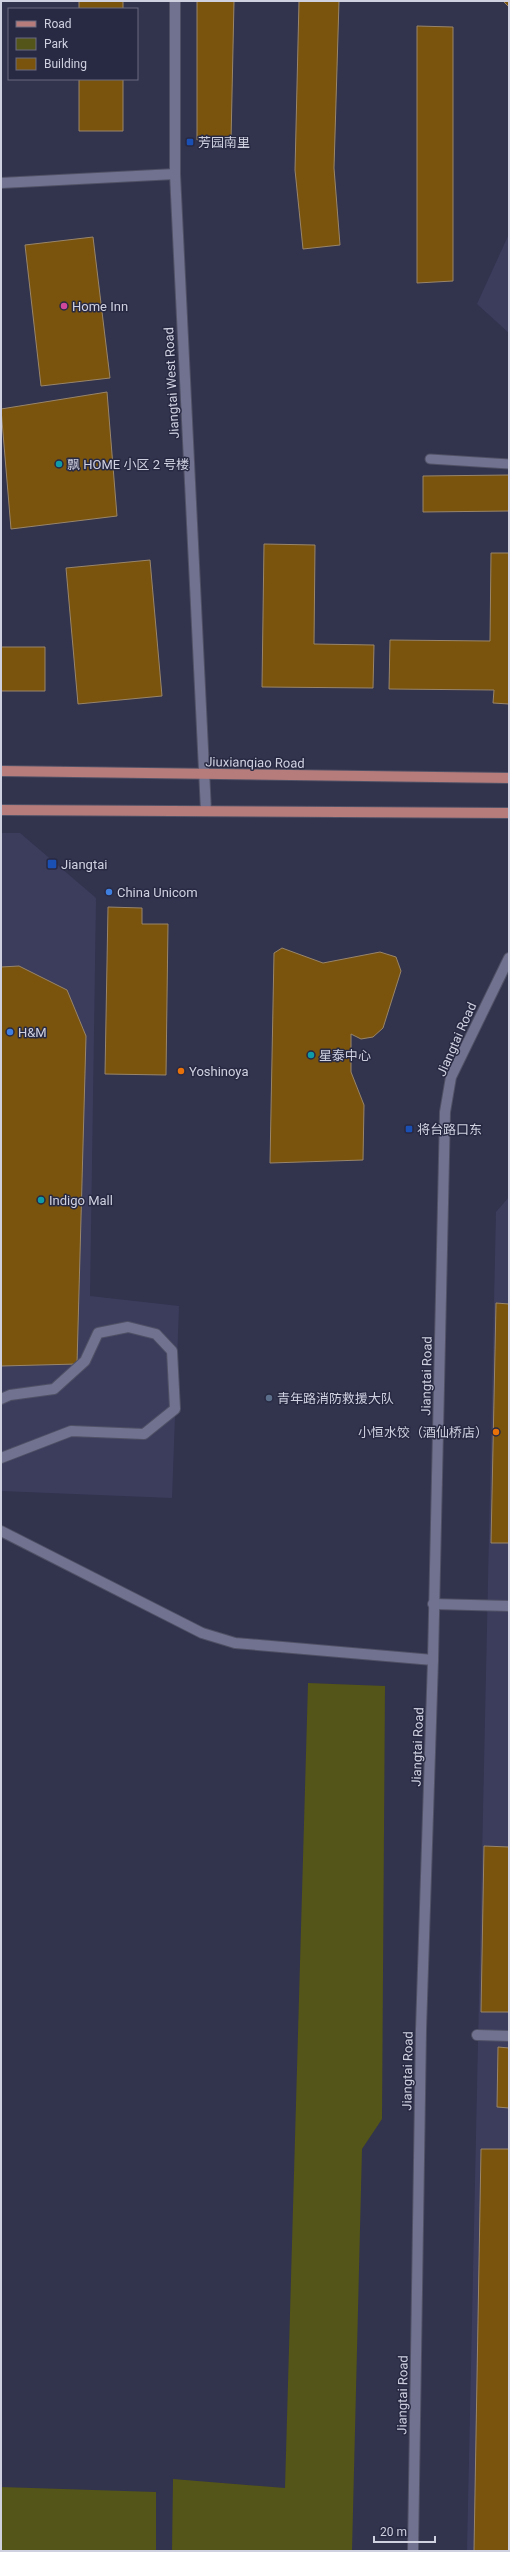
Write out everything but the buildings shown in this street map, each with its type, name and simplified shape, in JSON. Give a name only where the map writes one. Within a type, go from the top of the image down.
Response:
[{"type":"main road","name":"Jiuxianqiao Road","points":[[1,771],[509,778]]},
{"type":"main road","points":[[1,810],[509,813]]},
{"type":"street","name":"Jiangtai West Road","points":[[175,1],[175,174],[206,774],[206,811]]},
{"type":"street","points":[[1,183],[175,174]]},
{"type":"street","name":"Jiangtai Road","points":[[413,2551],[421,2030],[433,1660],[445,1112],[451,1076],[509,958]]},
{"type":"street","points":[[1,1400],[10,1395],[54,1389],[85,1361],[98,1333],[128,1327],[156,1334],[172,1351],[175,1409],[144,1434],[71,1431],[1,1458]]},
{"type":"street","points":[[1,1531],[202,1633],[235,1643],[433,1660]]},
{"type":"street","points":[[434,1604],[509,1606]]},
{"type":"street","points":[[477,2035],[509,2036]]},
{"type":"lane","points":[[430,459],[509,464]]},
{"type":"shaded area","points":[[509,234],[509,333],[477,304]]},
{"type":"shaded area","points":[[1,833],[20,833],[96,898],[90,1296],[179,1306],[172,1498],[1,1491]]},
{"type":"shaded area","points":[[509,1197],[509,2551],[467,2551],[496,1212]]},
{"type":"green space","points":[[308,1683],[385,1686],[382,2119],[362,2149],[352,2551],[172,2551],[173,2479],[285,2488]]},
{"type":"green space","points":[[1,2487],[156,2492],[156,2551],[1,2551]]},
{"type":"place","name":"芳园南里","points":[[190,142]]},
{"type":"place","name":"Home Inn","points":[[64,306]]},
{"type":"place","name":"飘 HOME 小区 2 号楼","points":[[59,464]]},
{"type":"place","name":"Jiangtai","points":[[52,864]]},
{"type":"place","name":"China Unicom","points":[[109,892]]},
{"type":"place","name":"H&M","points":[[10,1032]]},
{"type":"place","name":"星泰中心","points":[[311,1055]]},
{"type":"place","name":"Yoshinoya","points":[[181,1071]]},
{"type":"place","name":"将台路口东","points":[[409,1129]]},
{"type":"place","name":"Indigo Mall","points":[[41,1200]]},
{"type":"place","name":"青年路消防救援大队","points":[[269,1398]]},
{"type":"place","name":"小恒水饺（酒仙桥店）","points":[[496,1432]]}]
